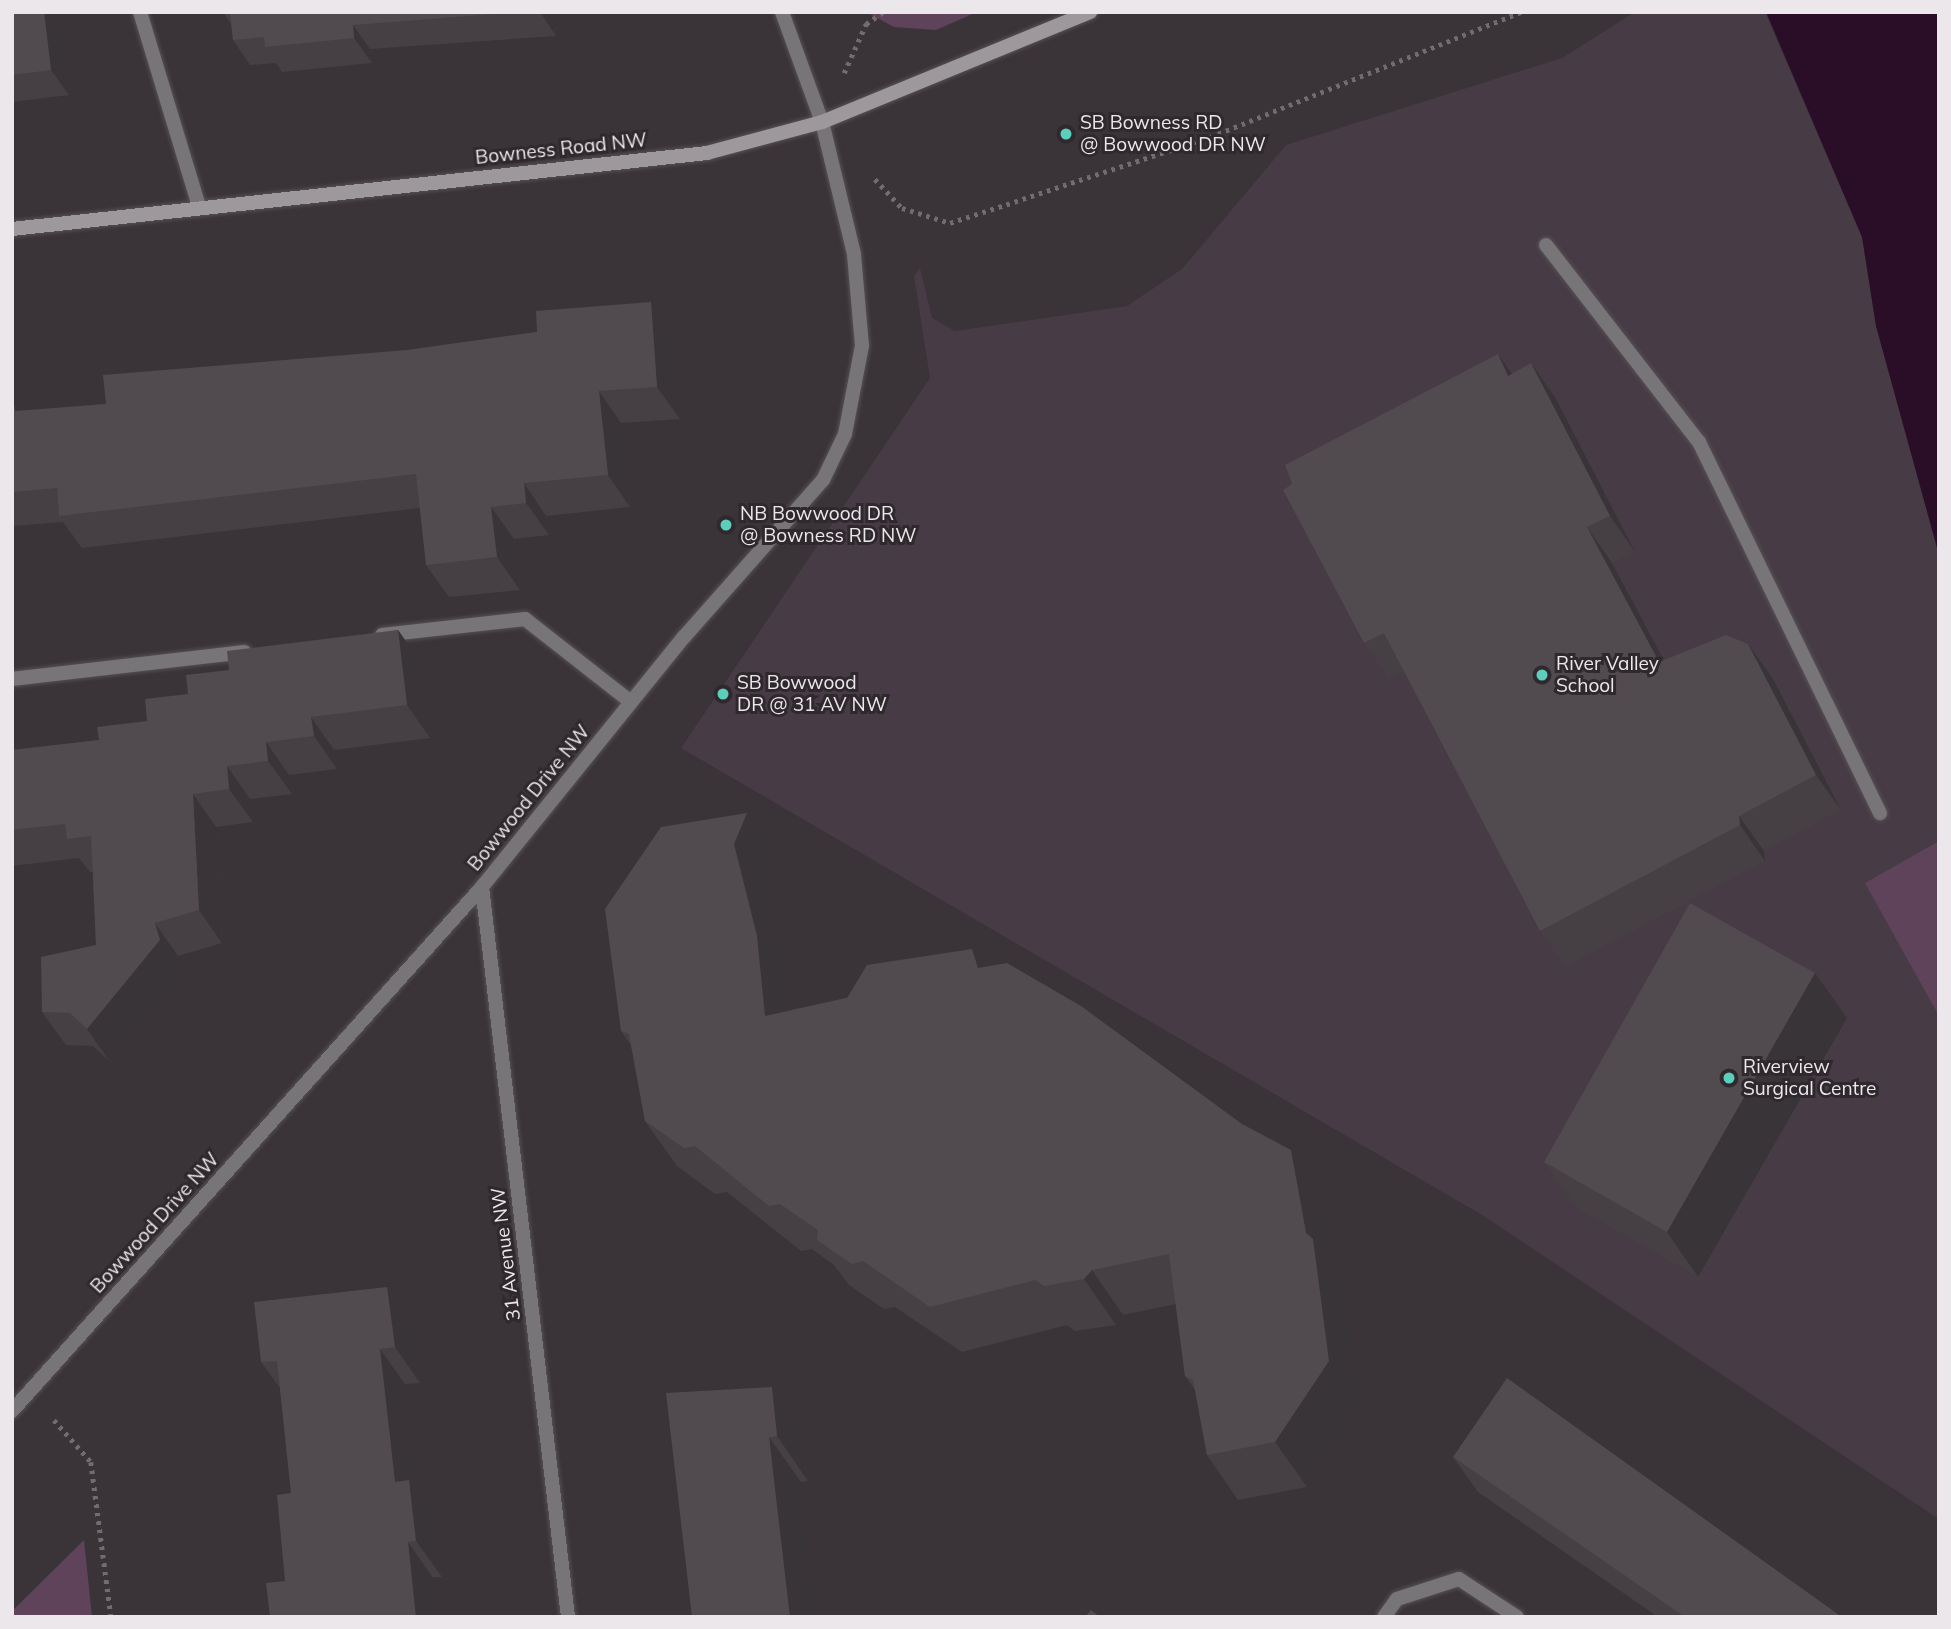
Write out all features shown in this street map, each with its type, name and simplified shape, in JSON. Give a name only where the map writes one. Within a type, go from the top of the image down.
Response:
[{"type":"street","points":[[140,12],[199,206]]},
{"type":"street","name":"Bowwood Drive NW","points":[[12,1410],[482,887],[632,702],[823,480],[845,434],[862,346],[854,254],[822,122],[782,12]]},
{"type":"street","name":"Bowness Road NW","points":[[12,229],[199,206],[707,153],[822,122],[1090,12]]},
{"type":"street","points":[[1546,245],[1699,442],[1880,813]]},
{"type":"street","points":[[359,638],[525,619],[632,702]]},
{"type":"street","points":[[12,679],[262,650]]},
{"type":"street","name":"31 Avenue NW","points":[[482,887],[568,1617]]},
{"type":"street","points":[[1384,1617],[1397,1599],[1459,1579],[1517,1617]]},
{"type":"path","points":[[866,24],[883,12]]},
{"type":"path","points":[[902,208],[950,223],[1210,137],[1521,12]]},
{"type":"path","points":[[29,1392],[91,1462],[111,1617]]},
{"type":"shaded area","points":[[866,12],[977,12],[936,30],[894,27]]},
{"type":"shaded area","points":[[1635,12],[1765,12],[1862,237],[1876,326],[1939,555],[1939,1519],[1482,1215],[681,748],[930,378],[914,276],[920,268],[932,318],[955,331],[1127,306],[1182,269],[1286,145],[1562,58]]},
{"type":"shaded area","points":[[1766,12],[1939,12],[1939,555],[1876,326],[1862,237]]},
{"type":"shaded area","points":[[1939,841],[1939,1016],[1865,883]]},
{"type":"shaded area","points":[[84,1540],[92,1617],[12,1617],[12,1611]]},
{"type":"building","points":[[12,12],[44,12],[51,70],[12,75]]},
{"type":"building","points":[[230,12],[518,12],[353,25],[354,38],[265,47],[264,37],[233,40]]},
{"type":"building","points":[[651,302],[657,387],[599,391],[608,475],[524,483],[526,503],[491,507],[497,557],[426,565],[416,474],[59,516],[57,488],[12,492],[13,400],[15,411],[106,404],[103,375],[407,350],[537,332],[536,311]]},
{"type":"building","name":"River Valley School","points":[[1498,354],[1508,376],[1531,363],[1610,516],[1587,527],[1659,662],[1726,635],[1748,644],[1816,775],[1739,816],[1740,825],[1540,931],[1384,633],[1364,643],[1283,490],[1292,484],[1285,465]]},
{"type":"building","points":[[398,630],[407,705],[311,717],[314,736],[266,742],[268,761],[227,766],[229,789],[193,794],[199,910],[155,923],[160,940],[87,1029],[70,1013],[42,1012],[41,957],[96,945],[91,836],[67,839],[65,824],[12,830],[12,750],[99,740],[97,727],[147,721],[145,699],[188,694],[186,675],[229,670],[227,651]]},
{"type":"building","points":[[747,813],[734,844],[757,936],[765,1016],[847,998],[867,965],[972,949],[978,968],[1007,963],[1081,1006],[1242,1124],[1291,1150],[1306,1233],[1313,1239],[1329,1361],[1275,1442],[1207,1455],[1193,1380],[1185,1376],[1169,1254],[1092,1270],[1084,1279],[1044,1286],[1035,1280],[930,1307],[863,1261],[852,1264],[817,1240],[818,1230],[780,1204],[769,1206],[695,1146],[684,1148],[645,1121],[629,1034],[621,1031],[605,909],[661,827]]},
{"type":"building","name":"Riverview Surgical Centre","points":[[1690,903],[1815,973],[1667,1232],[1544,1162]]},
{"type":"building","points":[[387,1287],[395,1347],[380,1349],[395,1482],[409,1480],[416,1541],[408,1542],[416,1617],[270,1617],[266,1583],[285,1581],[277,1495],[291,1493],[277,1361],[261,1362],[254,1302]]},
{"type":"building","points":[[1507,1378],[1842,1617],[1685,1617],[1453,1457]]},
{"type":"building","points":[[772,1387],[777,1436],[769,1437],[790,1617],[692,1617],[666,1393]]},
{"type":"building","points":[[1091,1610],[1100,1617],[1085,1617]]},
{"type":"place","name":"SB Bowness RD @ Bowwood DR NW","points":[[1066,134]]},
{"type":"place","name":"NB Bowwood DR @ Bowness RD NW","points":[[726,525]]},
{"type":"place","name":"River Valley School","points":[[1542,675]]},
{"type":"place","name":"SB Bowwood DR @ 31 AV NW","points":[[723,694]]},
{"type":"place","name":"Riverview Surgical Centre","points":[[1729,1078]]}]
